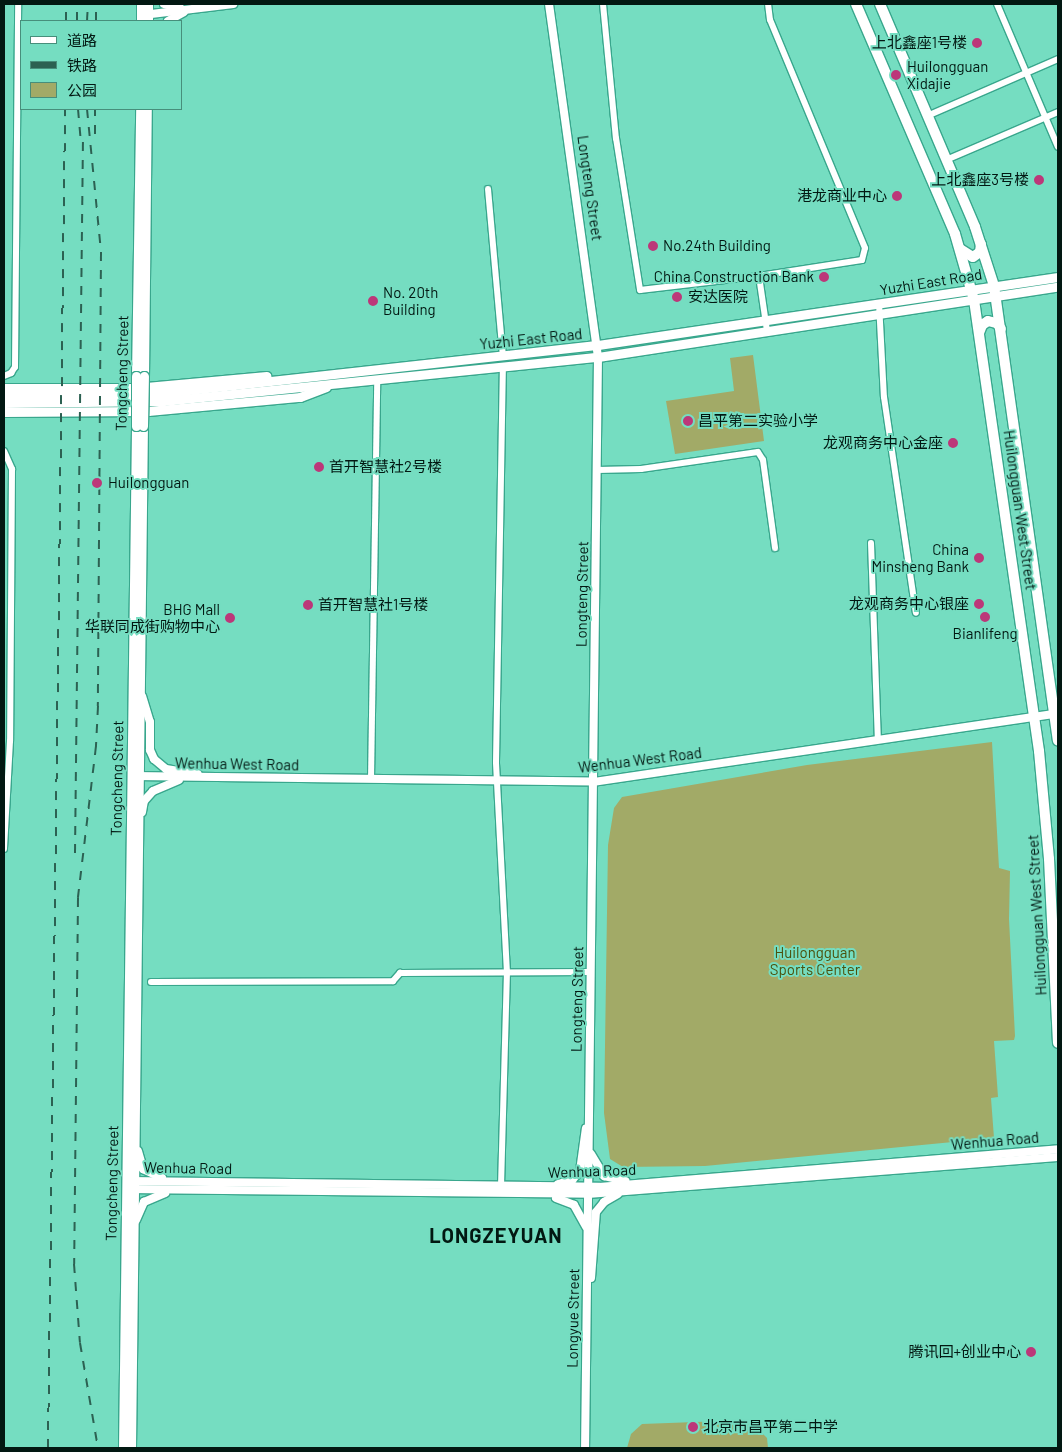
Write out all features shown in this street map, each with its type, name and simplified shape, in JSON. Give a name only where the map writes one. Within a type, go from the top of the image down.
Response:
[{"type":"main road","points":[[141,4],[144,18]]},
{"type":"main road","points":[[144,18],[148,4]]},
{"type":"main road","name":"Huilongguan West Street","points":[[856,4],[960,249],[974,300],[1034,717],[1047,824],[1058,1043]]},
{"type":"main road","name":"Huilongguan West Street","points":[[880,4],[981,244],[995,292],[1056,714],[1058,741]]},
{"type":"main road","name":"Tongcheng Street","points":[[123,1448],[130,1185],[139,426],[145,110]]},
{"type":"main road","points":[[960,249],[973,257],[980,252],[981,244]]},
{"type":"main road","name":"Yuzhi East Road","points":[[4,396],[147,394],[336,379],[377,379],[598,357],[974,300],[995,292],[1058,277]]},
{"type":"main road","name":"Yuzhi East Road","points":[[4,403],[135,403],[598,345],[972,290],[995,292],[1058,287]]},
{"type":"main road","points":[[979,334],[982,324],[988,321],[996,323],[1001,330]]},
{"type":"main road","points":[[4,388],[135,388],[299,373],[336,379]]},
{"type":"main road","points":[[4,412],[164,410],[300,396],[336,379]]},
{"type":"main road","name":"Tongcheng Street","points":[[130,1448],[133,1279],[130,1185],[135,1093],[138,876],[135,776],[140,684],[139,426]]},
{"type":"street","points":[[4,376],[11,373],[14,367],[18,4]]},
{"type":"street","points":[[164,4],[177,7],[210,4]]},
{"type":"street","points":[[144,18],[234,4]]},
{"type":"street","name":"Longteng Street","points":[[549,4],[598,345],[588,1191]]},
{"type":"street","points":[[603,4],[616,138],[640,290],[759,276],[862,260],[865,248],[770,20],[768,4]]},
{"type":"street","points":[[997,4],[1058,147]]},
{"type":"street","points":[[171,20],[201,8]]},
{"type":"street","points":[[927,116],[1058,59]]},
{"type":"street","points":[[946,160],[1058,112]]},
{"type":"street","points":[[488,189],[503,356]]},
{"type":"street","points":[[759,276],[767,331]]},
{"type":"street","points":[[879,303],[884,396],[916,613]]},
{"type":"street","points":[[501,1190],[506,973],[497,781],[503,366]]},
{"type":"street","points":[[371,780],[377,379]]},
{"type":"street","points":[[4,451],[12,469],[4,849]]},
{"type":"street","points":[[597,470],[642,469],[758,452],[763,460],[775,548]]},
{"type":"street","points":[[872,543],[878,740]]},
{"type":"street","points":[[140,684],[150,722],[150,750],[156,762],[170,770],[222,778]]},
{"type":"street","name":"Wenhua West Road","points":[[135,776],[593,782],[1056,714]]},
{"type":"street","points":[[138,876],[144,801],[163,785],[200,777]]},
{"type":"street","points":[[151,982],[393,981],[400,974],[591,972]]},
{"type":"street","points":[[135,1093],[138,1157],[143,1169],[158,1178],[229,1183]]},
{"type":"street","points":[[501,1190],[560,1184],[576,1177],[582,1166],[589,1106]]},
{"type":"street","points":[[589,1124],[594,1162],[606,1178],[617,1181],[684,1180]]},
{"type":"street","name":"Wenhua Road","points":[[588,1191],[684,1180],[1058,1150]]},
{"type":"street","name":"Wenhua Road","points":[[130,1185],[200,1190],[638,1190],[1058,1157]]},
{"type":"street","name":"Wenhua Road","points":[[130,1185],[229,1183],[501,1190]]},
{"type":"street","points":[[133,1279],[137,1216],[141,1205],[157,1194],[200,1190]]},
{"type":"street","points":[[501,1190],[572,1203],[584,1220],[588,1247]]},
{"type":"street","points":[[587,1305],[594,1262],[596,1212],[610,1197],[638,1190]]},
{"type":"street","name":"Longyue Street","points":[[585,1448],[588,1191]]},
{"type":"green space","points":[[753,355],[764,441],[675,454],[666,401],[734,391],[730,358]]},
{"type":"green space","name":"Huilongguan Sports Center","points":[[992,742],[999,868],[1010,871],[1009,919],[1015,1036],[1014,1040],[994,1041],[998,1097],[991,1098],[994,1138],[705,1166],[623,1167],[610,1159],[604,1113],[608,845],[614,808],[622,797],[807,765]]},
{"type":"green space","points":[[749,1420],[767,1438],[768,1448],[627,1448],[631,1434],[642,1424]]},
{"type":"railway","points":[[66,4],[66,20]]},
{"type":"railway","points":[[77,4],[77,20]]},
{"type":"railway","points":[[87,20],[88,4]]},
{"type":"railway","points":[[96,4],[96,20]]},
{"type":"railway","points":[[48,1448],[65,110]]},
{"type":"railway","points":[[78,110],[81,144]]},
{"type":"railway","points":[[87,110],[101,252],[98,706],[96,746],[78,898],[74,1264],[80,1343],[98,1448]]},
{"type":"railway","points":[[95,110],[95,134]]},
{"type":"railway","points":[[75,853],[83,138]]},
{"type":"place","name":"上北鑫座1号楼","points":[[977,43]]},
{"type":"place","name":"Huilongguan Xidajie","points":[[896,75]]},
{"type":"place","name":"上北鑫座3号楼","points":[[1039,180]]},
{"type":"place","name":"港龙商业中心","points":[[897,196]]},
{"type":"place","name":"No.24th Building","points":[[653,246]]},
{"type":"place","name":"China Construction Bank","points":[[824,277]]},
{"type":"place","name":"安达医院","points":[[677,297]]},
{"type":"place","name":"No. 20th Building","points":[[373,301]]},
{"type":"place","name":"昌平第二实验小学","points":[[688,421]]},
{"type":"place","name":"龙观商务中心金座","points":[[953,443]]},
{"type":"place","name":"首开智慧社2号楼","points":[[319,467]]},
{"type":"place","name":"Huilongguan","points":[[97,483]]},
{"type":"place","name":"China Minsheng Bank","points":[[979,558]]},
{"type":"place","name":"龙观商务中心银座","points":[[979,604]]},
{"type":"place","name":"首开智慧社1号楼","points":[[308,605]]},
{"type":"place","name":"Bianlifeng","points":[[985,617]]},
{"type":"place","name":"BHG Mall 华联同成街购物中心","points":[[230,618]]},
{"type":"place","name":"腾讯回+创业中心","points":[[1031,1352]]},
{"type":"place","name":"北京市昌平第二中学","points":[[693,1427]]},
{"type":"district","name":"LONGZEYUAN","points":[[496,1235]]}]
